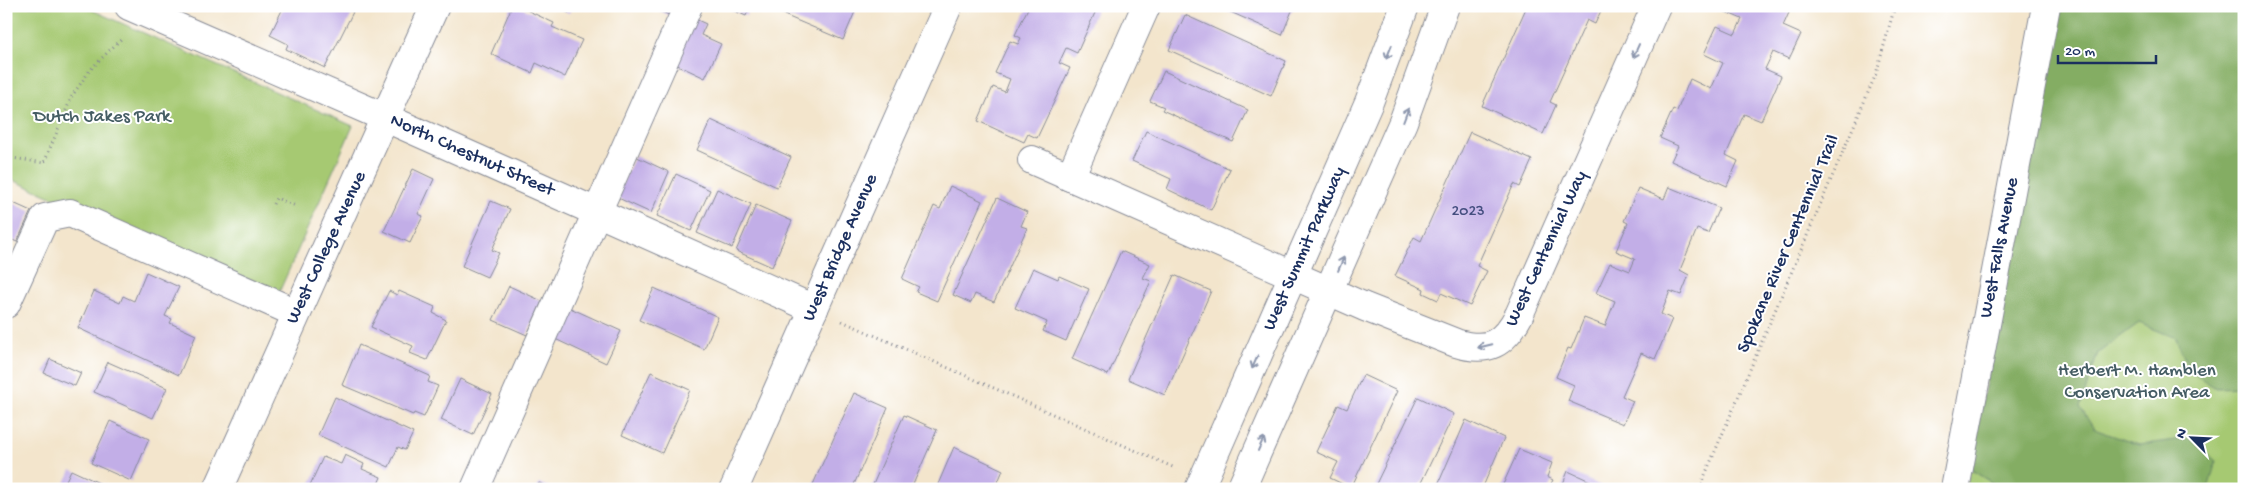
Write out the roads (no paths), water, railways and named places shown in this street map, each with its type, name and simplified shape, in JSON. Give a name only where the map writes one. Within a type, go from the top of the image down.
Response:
[{"type":"street","name":"North Chestnut Street","points":[[129,6],[179,16],[386,118],[814,309]]},
{"type":"street","name":"West College Avenue","points":[[218,489],[435,6]]},
{"type":"street","points":[[475,489],[688,6]]},
{"type":"street","name":"West Bridge Avenue","points":[[734,489],[948,6]]},
{"type":"street","points":[[1070,177],[1146,6]]},
{"type":"street","name":"West Summit Parkway","points":[[1201,485],[1369,102],[1405,6]]},
{"type":"street","name":"West Summit Parkway","points":[[1241,489],[1403,122],[1445,6]]},
{"type":"street","name":"West Centennial Way","points":[[1032,160],[1329,291],[1467,347],[1483,348],[1498,342],[1504,337],[1519,315],[1656,6]]},
{"type":"street","name":"West Falls Avenue","points":[[1955,489],[2046,6]]},
{"type":"street","points":[[6,304],[45,218],[70,212],[296,313]]},
{"type":"park label","name":"Dutch Jakes Park","points":[[102,117]]},
{"type":"park label","name":"Herbert M. Hamblen Conservation Area","points":[[2137,382]]}]
